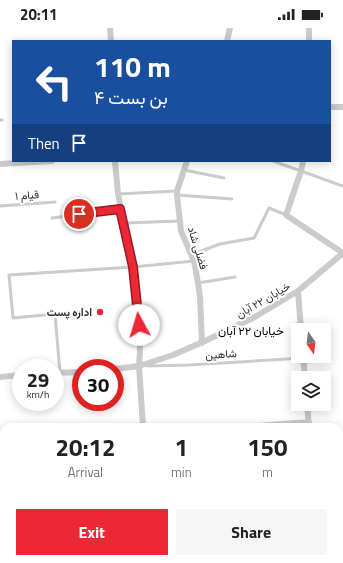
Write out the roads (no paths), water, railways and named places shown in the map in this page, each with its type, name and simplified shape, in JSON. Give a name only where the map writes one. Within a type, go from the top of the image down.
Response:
[{"type":"street","points":[[110,28],[111,40]]},
{"type":"street","points":[[227,40],[230,28],[236,28]]},
{"type":"street","points":[[309,28],[309,40]]},
{"type":"street","points":[[331,106],[343,107]]},
{"type":"street","points":[[0,164],[35,162]]},
{"type":"street","points":[[116,162],[120,209],[133,267],[140,345],[139,366],[143,423]]},
{"type":"street","name":"فضلی شاد","points":[[187,162],[177,193],[181,231],[193,258],[198,283],[202,343]]},
{"type":"street","points":[[304,162],[286,215],[343,253]]},
{"type":"street","name":"خیابان ۲۲ آبان","points":[[124,368],[139,366],[173,355],[202,343],[253,318],[298,291],[343,253]]},
{"type":"street","points":[[298,291],[300,323]]},
{"type":"street","points":[[0,377],[12,376]]},
{"type":"street","points":[[308,411],[309,423]]},
{"type":"lane","points":[[276,162],[343,186]]},
{"type":"lane","points":[[184,170],[224,178]]},
{"type":"lane","points":[[118,194],[177,193],[232,199]]},
{"type":"lane","name":"قیام ۱","points":[[0,206],[55,202]]},
{"type":"lane","points":[[57,359],[55,314],[12,318],[9,275],[133,267],[193,258],[220,244],[254,238],[269,208],[286,215]]},
{"type":"lane","points":[[52,218],[120,209]]},
{"type":"lane","points":[[123,223],[180,220]]},
{"type":"lane","points":[[198,283],[235,277]]},
{"type":"lane","name":"شاهین","points":[[139,366],[189,365],[291,358]]},
{"type":"place","name":"اداره پست","points":[[100,312]]},
{"type":"district","name":"خیابان ۲۲ آبان","points":[[251,331]]}]
